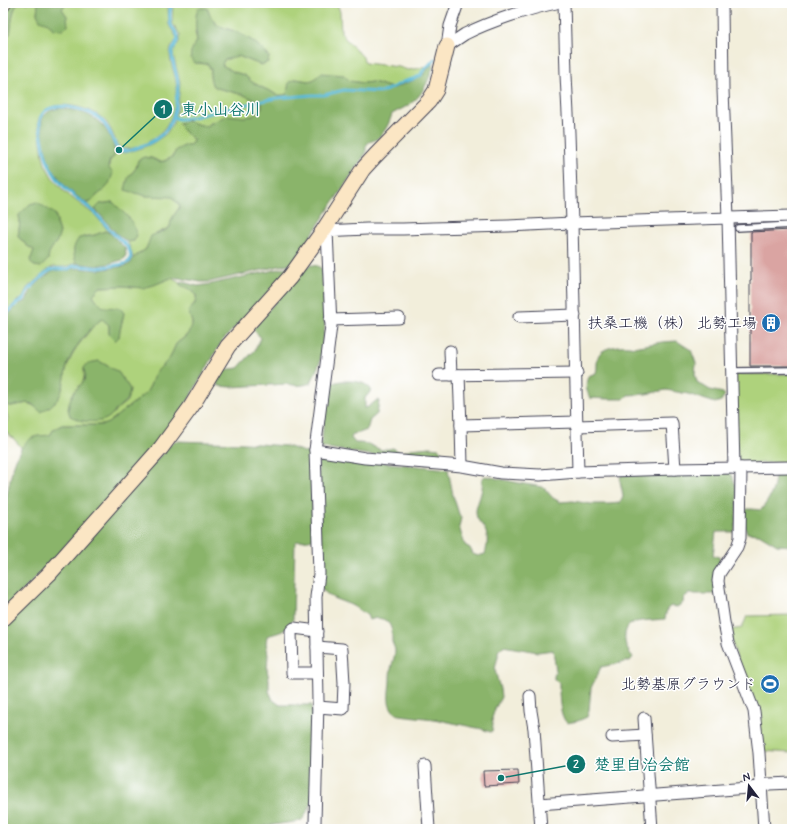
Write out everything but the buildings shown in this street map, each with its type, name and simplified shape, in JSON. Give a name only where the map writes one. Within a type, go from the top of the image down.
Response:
[{"type":"street","points":[[3,619],[48,574],[161,448],[191,407],[228,346],[290,277],[325,231],[363,169],[430,102],[436,90],[447,46],[450,26],[458,3]]},
{"type":"street","points":[[447,46],[464,35],[515,14],[556,3]]},
{"type":"street","points":[[564,3],[566,75],[570,133],[578,472]]},
{"type":"street","points":[[722,3],[723,90],[732,371],[738,468],[740,538],[737,547],[719,574],[718,581],[728,643],[754,710],[759,753],[764,829]]},
{"type":"street","points":[[325,231],[367,228],[403,229],[792,216]]},
{"type":"street","points":[[316,829],[318,707],[316,597],[319,574],[315,450],[331,326],[325,231]]},
{"type":"street","points":[[519,317],[575,314]]},
{"type":"street","points":[[330,320],[399,318]]},
{"type":"street","points":[[450,352],[455,375],[461,425],[462,466]]},
{"type":"street","points":[[439,375],[576,373]]},
{"type":"street","points":[[461,425],[672,423],[675,469]]},
{"type":"street","points":[[315,450],[365,458],[462,466],[501,473],[540,475],[578,472],[792,467]]},
{"type":"street","points":[[317,631],[294,628],[291,631],[292,672],[317,673]]},
{"type":"street","points":[[317,647],[342,649],[344,684],[343,709],[318,707]]},
{"type":"street","points":[[530,696],[534,729],[541,829]]},
{"type":"street","points":[[644,718],[652,829]]},
{"type":"street","points":[[612,737],[645,735]]},
{"type":"street","points":[[425,766],[429,829]]},
{"type":"street","points":[[539,804],[761,787],[769,784],[792,782]]},
{"type":"lane","points":[[738,228],[792,225]]},
{"type":"lane","points":[[732,371],[792,370]]},
{"type":"green space","points":[[9,3],[18,3],[13,14],[10,34],[3,37],[3,13]]},
{"type":"green space","points":[[18,3],[38,3],[37,14],[67,16],[62,9],[66,3],[82,3],[92,5],[99,3],[169,3],[169,25],[177,38],[170,54],[176,86],[175,103],[171,118],[167,125],[150,141],[134,148],[124,149],[119,147],[105,121],[91,111],[69,105],[55,106],[45,110],[38,122],[45,164],[52,177],[63,190],[96,216],[110,233],[105,231],[95,235],[83,237],[74,250],[76,262],[84,264],[74,264],[66,267],[53,267],[49,269],[27,288],[22,299],[18,300],[3,315],[3,311],[8,305],[3,297],[3,37],[10,34],[13,14]],"holes":[[[48,210],[55,214],[57,227],[60,232],[57,241],[49,253],[32,258],[34,250],[18,237],[20,222],[19,215]]]},
{"type":"green space","points":[[38,3],[66,3],[62,9],[67,16],[68,26],[61,30],[53,29],[48,23],[40,20],[37,14]]},
{"type":"green space","points":[[173,3],[337,3],[340,12],[341,32],[363,57],[365,63],[399,67],[408,70],[430,66],[423,75],[415,80],[394,88],[373,82],[363,83],[350,81],[321,73],[313,80],[308,81],[296,79],[290,82],[287,94],[278,96],[252,82],[244,75],[234,72],[222,65],[223,60],[238,56],[261,65],[268,62],[269,56],[252,41],[234,31],[217,25],[212,19],[207,8],[195,32],[197,41],[193,47],[194,63],[208,64],[211,70],[210,77],[217,88],[244,95],[262,103],[262,108],[253,116],[210,123],[206,126],[187,120],[180,123],[181,129],[194,140],[190,145],[183,147],[163,161],[150,158],[138,160],[136,168],[128,178],[172,197],[180,206],[172,218],[170,227],[156,234],[146,249],[133,258],[127,242],[134,241],[132,221],[112,202],[100,204],[95,209],[98,213],[86,203],[91,202],[106,188],[110,160],[114,157],[114,147],[116,151],[125,153],[142,148],[153,143],[166,134],[173,123],[178,107],[180,82],[173,55],[179,42],[180,35],[172,23]]},
{"type":"green space","points":[[198,8],[207,8],[216,24],[249,38],[269,57],[268,62],[261,65],[238,56],[224,60],[222,65],[234,72],[244,75],[252,82],[278,96],[287,94],[289,82],[296,79],[308,81],[313,80],[321,73],[344,75],[350,81],[363,83],[373,82],[394,88],[423,75],[434,63],[427,84],[418,98],[409,105],[392,114],[382,134],[377,139],[367,144],[366,153],[293,263],[209,282],[171,278],[143,288],[123,286],[100,287],[93,295],[98,302],[103,307],[120,308],[124,313],[119,337],[115,341],[109,334],[109,325],[102,319],[97,323],[77,346],[69,360],[62,390],[58,399],[41,412],[32,404],[28,403],[11,406],[3,405],[3,320],[19,304],[26,301],[31,290],[52,271],[75,268],[99,270],[125,266],[131,263],[133,258],[146,249],[151,236],[170,227],[172,218],[180,206],[172,197],[146,196],[125,190],[128,178],[136,168],[138,160],[144,157],[151,158],[159,162],[165,161],[173,156],[176,150],[190,145],[194,140],[181,129],[180,123],[187,120],[206,126],[227,115],[244,117],[253,116],[262,108],[262,103],[244,95],[217,88],[212,85],[210,77],[211,70],[208,64],[194,63],[192,60],[191,52],[197,41],[196,20]]},
{"type":"green space","points":[[60,108],[84,113],[97,120],[107,131],[113,145],[114,157],[110,160],[108,167],[113,173],[110,181],[106,188],[91,202],[86,203],[66,187],[53,169],[48,158],[43,134],[42,119],[44,115],[52,110]]},
{"type":"green space","points":[[37,202],[55,214],[57,227],[60,232],[57,241],[49,253],[48,260],[41,267],[34,266],[30,261],[34,250],[18,237],[20,222],[19,215],[30,204]]},
{"type":"green space","points":[[112,202],[132,221],[137,235],[134,241],[127,242],[116,233],[95,209],[100,204]]},
{"type":"green space","points":[[105,231],[110,233],[125,248],[125,258],[108,264],[96,266],[76,263],[74,250],[79,238],[95,235]]},
{"type":"green space","points":[[311,265],[318,266],[322,269],[325,326],[320,362],[311,383],[305,385],[219,386],[215,382],[223,370],[238,368],[255,350],[261,338],[253,329],[302,269]]},
{"type":"green space","points":[[288,267],[289,270],[222,341],[185,406],[164,436],[50,563],[3,611],[3,504],[6,500],[11,474],[17,456],[27,441],[34,437],[50,435],[54,429],[62,425],[103,425],[108,423],[146,393],[155,373],[170,358],[176,344],[186,336],[192,326],[188,311],[193,306],[196,296],[193,291],[180,285],[180,283],[182,282],[198,286]]},
{"type":"green space","points":[[171,278],[190,289],[195,294],[196,298],[189,310],[192,326],[189,332],[176,344],[170,358],[155,373],[146,393],[108,423],[103,425],[62,425],[54,429],[50,435],[37,437],[31,440],[22,449],[13,438],[3,430],[3,426],[8,420],[7,414],[3,411],[3,405],[11,406],[28,403],[36,407],[59,397],[67,366],[76,348],[95,324],[102,318],[109,325],[109,334],[119,337],[124,313],[103,307],[93,295],[100,287],[123,286],[143,288]],"holes":[[[99,361],[118,372],[130,389],[127,401],[113,414],[74,392],[83,382],[84,368]]]},
{"type":"green space","points":[[677,341],[691,350],[696,363],[695,374],[697,382],[710,390],[723,393],[725,395],[721,401],[715,403],[688,394],[666,390],[646,394],[628,395],[624,399],[590,398],[586,387],[586,382],[588,376],[596,373],[598,357],[604,350],[619,346],[634,347]]},
{"type":"green space","points":[[99,361],[118,372],[130,389],[128,397],[110,417],[102,421],[79,420],[70,416],[68,409],[70,400],[74,392],[84,381],[84,368],[88,363]]},
{"type":"green space","points":[[735,374],[792,374],[792,462],[741,464],[737,460]]},
{"type":"green space","points":[[341,381],[361,383],[371,389],[365,398],[365,408],[377,400],[379,401],[377,414],[370,420],[367,430],[353,434],[351,438],[355,443],[368,444],[381,450],[393,448],[401,453],[411,449],[430,447],[439,448],[443,456],[440,460],[370,455],[321,447],[328,384]]},
{"type":"green space","points":[[174,441],[286,446],[311,454],[313,539],[295,542],[293,619],[286,629],[267,636],[266,643],[268,654],[267,670],[269,691],[273,700],[280,705],[312,705],[312,802],[301,821],[265,826],[259,829],[3,829],[3,625]]},
{"type":"green space","points":[[318,456],[448,469],[453,495],[461,518],[459,527],[465,545],[470,548],[473,554],[478,556],[485,554],[487,546],[486,532],[476,515],[482,489],[482,478],[486,476],[543,487],[553,498],[560,502],[573,501],[591,504],[609,504],[620,503],[623,497],[620,481],[621,475],[729,472],[736,485],[737,493],[735,532],[716,532],[713,555],[719,557],[720,562],[716,571],[717,594],[689,594],[684,597],[683,603],[677,607],[671,606],[667,609],[665,619],[647,620],[634,623],[629,626],[626,630],[625,641],[633,657],[630,661],[601,667],[591,688],[587,717],[578,721],[567,723],[564,720],[560,704],[559,683],[554,679],[556,671],[553,650],[538,652],[503,646],[498,651],[495,670],[501,697],[492,718],[493,725],[492,731],[490,732],[434,719],[399,715],[392,709],[389,700],[390,672],[395,651],[389,624],[387,621],[377,618],[369,620],[367,615],[353,606],[329,596],[320,585]]},
{"type":"green space","points":[[776,472],[792,472],[792,546],[777,545],[759,534],[747,533],[745,527],[744,518],[747,509],[761,510],[772,492]]},
{"type":"green space","name":"北勢基原グラウンド","points":[[792,615],[792,753],[762,751],[729,630],[742,628],[747,616]]},
{"type":"waterway","points":[[3,317],[17,303],[24,299],[28,290],[51,270],[68,269],[74,266],[98,268],[124,264],[130,261],[131,256],[129,249],[123,242],[93,211],[64,187],[56,177],[44,150],[40,120],[44,113],[50,108],[68,107],[87,112],[102,121],[110,132],[114,143],[121,151],[131,150],[148,144],[162,134],[167,128],[174,113],[178,89],[172,54],[178,37],[170,21],[171,3]]},
{"type":"waterway","points":[[173,117],[179,119],[189,118],[277,98],[324,95],[344,90],[380,92],[416,78],[421,75],[422,72],[435,59]]},
{"type":"place","name":"東小山谷川","points":[[119,150]]},
{"type":"place","name":"扶桑工機（株） 北勢工場","points":[[771,323]]},
{"type":"place","name":"北勢基原グラウンド","points":[[770,684]]},
{"type":"place","name":"楚里自治会館","points":[[501,778]]}]
